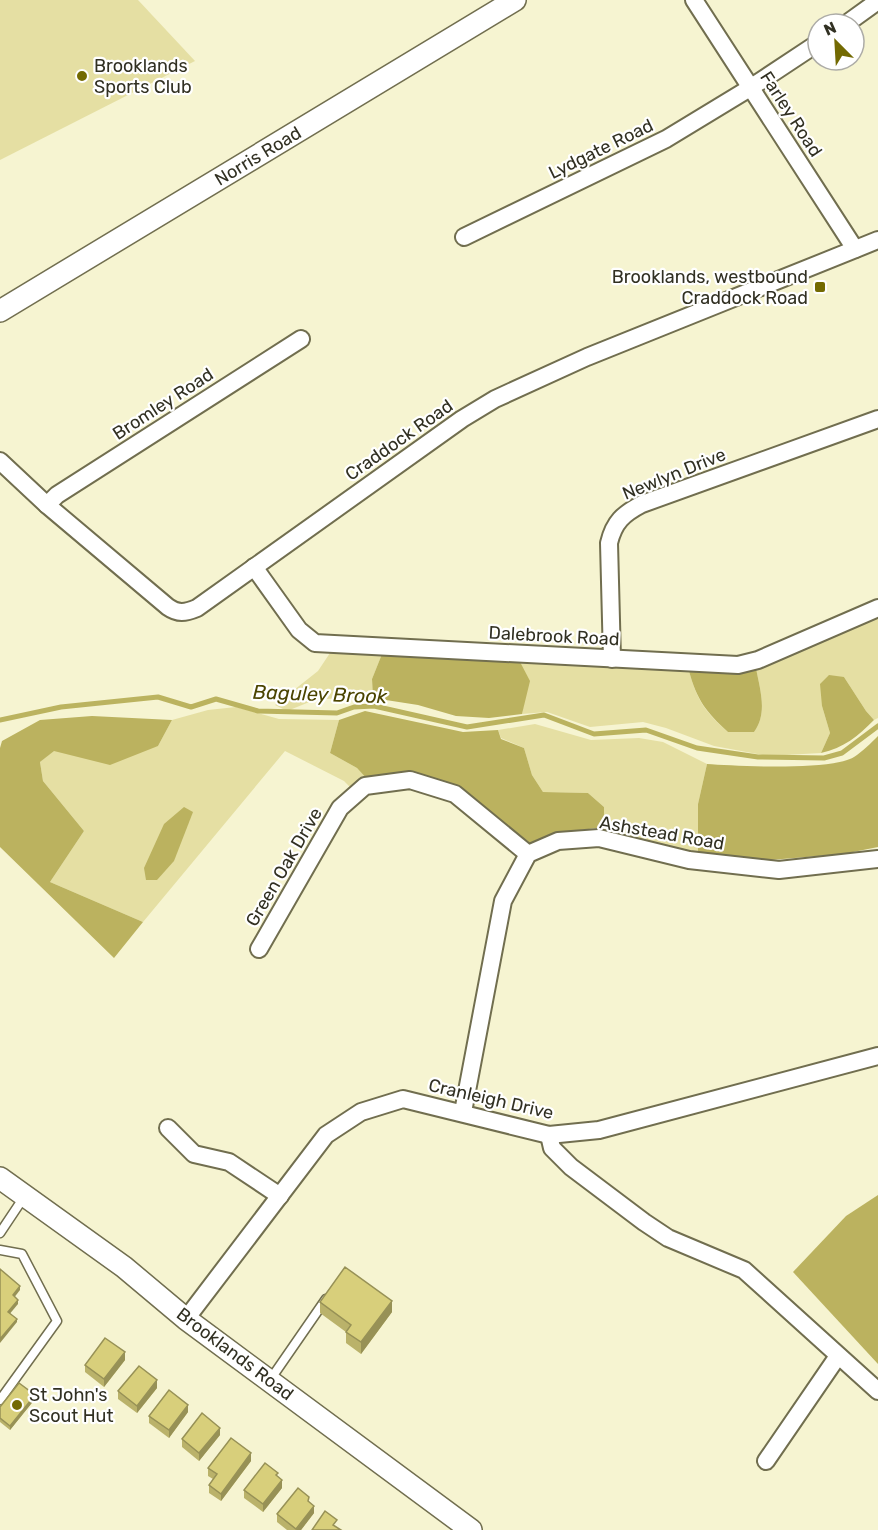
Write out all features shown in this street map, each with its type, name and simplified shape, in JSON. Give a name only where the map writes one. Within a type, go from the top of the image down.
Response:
[{"type":"street","name":"Norris Road","points":[[0,311],[515,0]]},
{"type":"street","name":"Farley Road","points":[[694,0],[855,249]]},
{"type":"street","points":[[863,12],[878,1]]},
{"type":"street","name":"Lydgate Road","points":[[464,237],[666,138],[750,88],[806,51]]},
{"type":"street","name":"Craddock Road","points":[[0,461],[47,505],[176,612],[186,613],[197,608],[462,419],[495,399],[587,357],[878,240]]},
{"type":"street","name":"Bromley Road","points":[[47,505],[57,495],[301,339]]},
{"type":"street","name":"Newlyn Drive","points":[[612,659],[609,543],[612,529],[619,519],[642,504],[878,419]]},
{"type":"street","name":"Dalebrook Road","points":[[254,567],[299,630],[315,643],[738,665],[758,660],[878,608]]},
{"type":"street","name":"Green Oak Drive","points":[[259,949],[340,808],[365,786],[410,780],[455,794],[528,854]]},
{"type":"street","name":"Ashstead Road","points":[[528,854],[558,841],[599,838],[688,860],[779,870],[878,859]]},
{"type":"street","points":[[462,1112],[503,901],[528,854]]},
{"type":"street","name":"Cranleigh Drive","points":[[186,1319],[326,1135],[361,1112],[403,1099],[549,1135],[599,1130],[878,1056]]},
{"type":"street","points":[[168,1128],[194,1154],[229,1162],[280,1196]]},
{"type":"street","points":[[549,1135],[552,1148],[571,1167],[668,1238],[744,1270],[878,1391]]},
{"type":"street","name":"Brooklands Road","points":[[0,1178],[124,1267],[186,1319],[468,1529]]},
{"type":"street","points":[[766,1461],[838,1356]]},
{"type":"lane","points":[[0,1233],[25,1197]]},
{"type":"lane","points":[[0,1250],[22,1254],[57,1321],[0,1400]]},
{"type":"lane","points":[[270,1381],[334,1287]]},
{"type":"shaded area","name":"Brooklands Sports Club","points":[[0,0],[138,0],[195,61],[0,160]]},
{"type":"shaded area","points":[[878,615],[878,718],[874,720],[866,711],[844,677],[822,706],[830,733],[821,753],[768,756],[714,746],[643,722],[590,727],[547,712],[522,714],[524,702],[519,660],[689,671],[703,705],[720,725],[728,732],[754,732],[762,709],[756,668]]},
{"type":"shaded area","points":[[330,653],[382,654],[372,679],[373,698],[317,699],[287,711],[275,705],[318,671]]},
{"type":"shaded area","points":[[382,654],[519,660],[530,681],[522,714],[489,718],[456,716],[418,705],[373,698],[372,679]]},
{"type":"shaded area","points":[[756,668],[762,701],[758,725],[754,732],[728,732],[703,705],[689,671],[737,674]]},
{"type":"shaded area","points":[[829,675],[844,677],[874,720],[850,741],[821,753],[830,733],[822,706],[820,684]]},
{"type":"shaded area","points":[[236,707],[279,719],[339,720],[330,753],[357,768],[368,780],[353,790],[344,781],[285,751],[143,922],[50,882],[84,831],[43,781],[40,762],[54,750],[77,756],[158,746],[172,720],[208,710]]},
{"type":"shaded area","points":[[365,711],[463,732],[498,730],[501,739],[524,748],[532,775],[543,792],[588,793],[604,807],[604,827],[558,833],[529,848],[426,776],[389,774],[368,780],[357,768],[330,753],[339,720]]},
{"type":"shaded area","points":[[92,716],[172,720],[158,746],[110,765],[54,751],[40,762],[43,781],[84,831],[50,882],[143,922],[114,958],[0,847],[0,748],[2,741],[40,720]]},
{"type":"shaded area","points":[[535,724],[591,740],[639,738],[663,742],[707,764],[698,804],[698,852],[660,844],[604,827],[604,807],[588,793],[543,792],[532,775],[524,748],[501,738],[498,730]]},
{"type":"shaded area","points":[[878,736],[878,847],[843,854],[770,860],[698,852],[698,804],[707,764],[805,766],[825,764],[854,757]]},
{"type":"shaded area","points":[[184,807],[193,812],[174,861],[157,880],[146,880],[144,868],[164,824]]},
{"type":"shaded area","points":[[878,1195],[878,1364],[793,1272],[846,1216]]},
{"type":"building","points":[[345,1267],[392,1301],[361,1342],[346,1332],[351,1325],[320,1302]]},
{"type":"building","points":[[0,1269],[20,1286],[13,1295],[18,1300],[8,1312],[17,1319],[0,1339]]},
{"type":"building","points":[[105,1338],[125,1352],[104,1379],[85,1365]]},
{"type":"building","points":[[139,1366],[157,1380],[137,1406],[118,1391]]},
{"type":"building","name":"St John's Scout Hut","points":[[19,1383],[35,1395],[10,1426],[0,1418],[0,1407]]},
{"type":"building","points":[[169,1390],[188,1405],[169,1430],[149,1416]]},
{"type":"building","points":[[202,1413],[220,1428],[199,1453],[182,1439]]},
{"type":"building","points":[[231,1438],[251,1453],[221,1494],[209,1485],[217,1474],[208,1468]]},
{"type":"building","points":[[265,1463],[278,1473],[276,1475],[282,1480],[263,1504],[244,1490]]},
{"type":"building","points":[[298,1488],[309,1497],[308,1501],[314,1506],[296,1529],[277,1514]]},
{"type":"building","points":[[325,1511],[337,1520],[333,1525],[341,1530],[312,1530]]},
{"type":"waterway","name":"Baguley Brook","points":[[0,720],[61,707],[158,697],[191,707],[216,699],[258,711],[337,713],[354,707],[374,706],[467,727],[544,715],[594,734],[646,730],[697,748],[758,757],[824,758],[842,753],[878,726]]},
{"type":"place","name":"Brooklands Sports Club","points":[[82,76]]},
{"type":"place","name":"Brooklands, westbound Craddock Road","points":[[820,287]]},
{"type":"place","name":"St John's Scout Hut","points":[[17,1405]]}]
